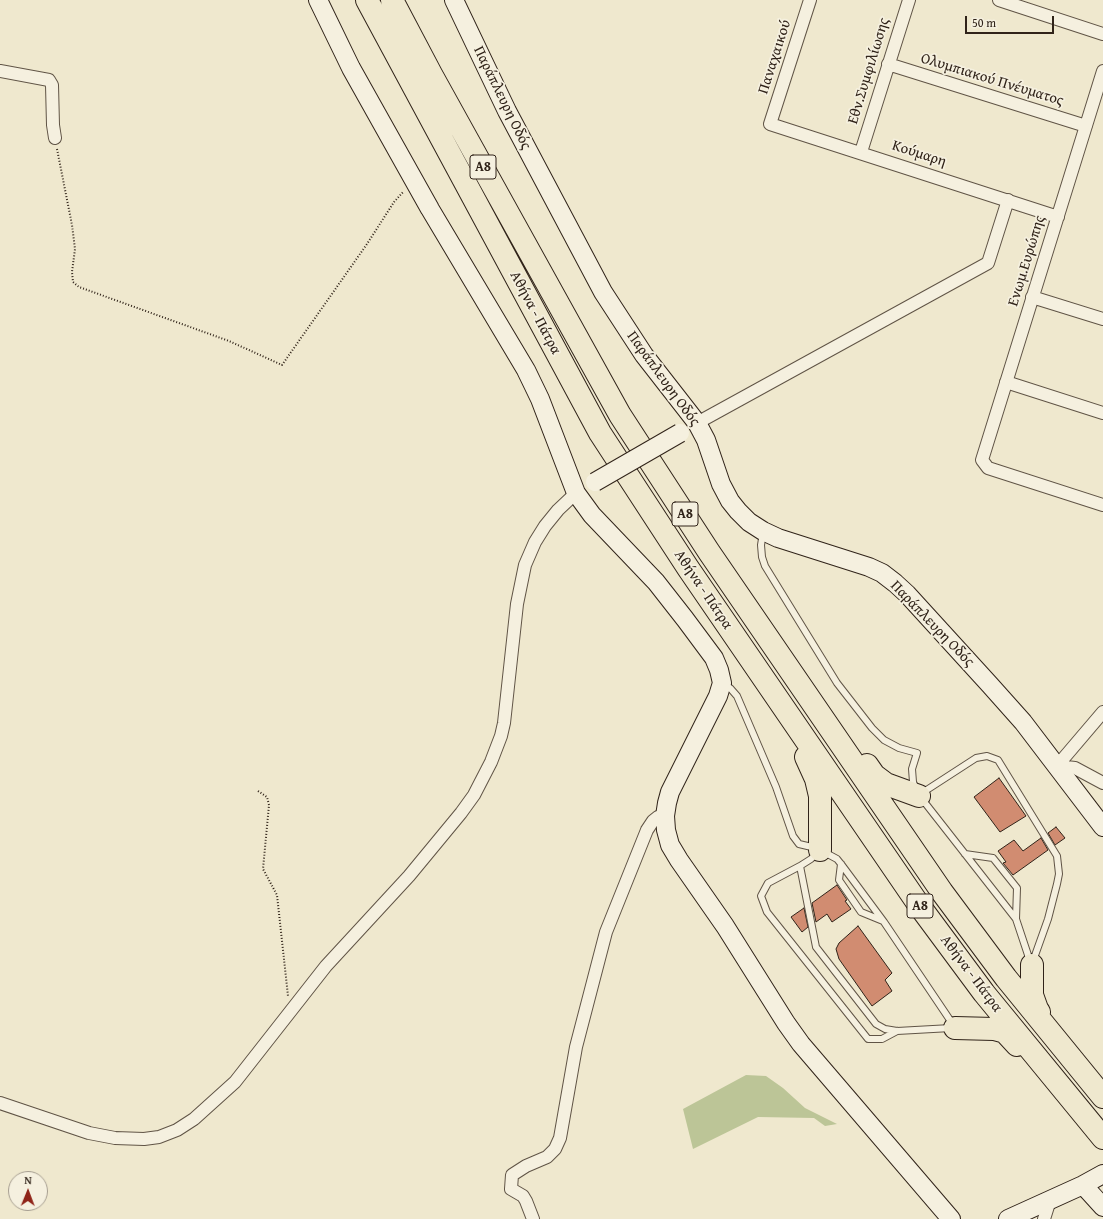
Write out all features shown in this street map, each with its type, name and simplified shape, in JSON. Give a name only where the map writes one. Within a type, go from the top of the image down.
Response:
[{"type":"highway","name":"Αθήνα - Πάτρα","points":[[367,0],[600,433],[688,568],[921,908],[984,993],[1103,1138]]},
{"type":"highway","name":"Αθήνα - Πάτρα","points":[[392,0],[620,415],[709,552],[942,892],[1006,978],[1097,1090]]},
{"type":"highway","points":[[803,689],[851,744],[874,775],[886,784],[919,796]]},
{"type":"highway","points":[[780,703],[816,779],[820,796],[820,850]]},
{"type":"highway","points":[[1032,965],[1032,995],[1037,1009],[1076,1056],[1097,1090]]},
{"type":"highway","points":[[955,1028],[994,1029],[1005,1032],[1036,1066],[1071,1100]]},
{"type":"street","points":[[318,0],[352,68],[415,181],[526,370],[540,399],[576,494],[592,515],[656,582],[714,658],[719,670],[722,683],[714,707],[670,792],[665,816],[666,830],[670,845],[678,860],[725,926],[786,1023],[817,1064],[889,1145],[951,1219]]},
{"type":"street","name":"Παράπλευρη Οδός","points":[[454,0],[507,112],[603,292],[644,355],[697,423],[706,440],[721,484],[738,511],[749,522],[778,538],[796,545],[869,567],[882,573],[895,583],[907,594],[1023,722],[1103,827]]},
{"type":"street","name":"Παναχαικού","points":[[770,124],[810,0]]},
{"type":"street","name":"Εθν.Συμφιλίωσης","points":[[861,152],[909,0]]},
{"type":"street","points":[[998,0],[1103,34]]},
{"type":"street","name":"Ολυμπιακού Πνέυματος","points":[[888,64],[1086,126]]},
{"type":"street","points":[[0,71],[49,80],[52,85],[53,125],[55,138]]},
{"type":"street","name":"Ενωμ.Ευρώπης","points":[[1103,71],[982,460],[988,468],[1103,505]]},
{"type":"street","name":"Κούμαρη","points":[[770,124],[861,152],[1058,217]]},
{"type":"street","points":[[0,1103],[99,1136],[131,1139],[144,1139],[167,1134],[178,1130],[194,1119],[235,1082],[326,966],[409,876],[443,835],[467,804],[482,781],[497,747],[504,723],[517,604],[525,565],[545,526],[558,510],[576,494],[595,482],[697,423],[988,263],[1008,200]]},
{"type":"street","points":[[1032,298],[1103,319]]},
{"type":"street","points":[[1006,382],[1103,413]]},
{"type":"street","points":[[1057,766],[1103,712]]},
{"type":"street","points":[[1057,766],[1075,768],[1103,783]]},
{"type":"street","points":[[533,1219],[523,1196],[512,1189],[512,1175],[526,1166],[547,1157],[555,1149],[560,1138],[576,1047],[606,932],[647,830],[653,821],[658,817],[665,816]]},
{"type":"street","points":[[1008,1219],[1083,1185],[1103,1174]]},
{"type":"street","points":[[1083,1185],[1103,1207]]},
{"type":"street","points":[[1044,1219],[1050,1200]]},
{"type":"lane","points":[[763,531],[761,545],[762,557],[765,566],[837,683],[857,710],[884,740],[899,748],[917,753],[912,769],[913,782],[919,796],[1016,919],[1032,965]]},
{"type":"lane","points":[[722,683],[730,688],[737,696],[776,787],[792,836],[799,844],[820,850],[837,859],[884,922],[955,1028]]},
{"type":"lane","points":[[919,796],[976,758],[987,756],[998,760],[1057,856],[1059,874],[1057,884],[1048,919],[1032,965]]},
{"type":"lane","points":[[820,850],[811,860],[768,883],[761,896],[767,912],[868,1039],[882,1039],[897,1031]]},
{"type":"lane","points":[[965,854],[993,858],[1017,888],[1016,919]]},
{"type":"lane","points":[[841,864],[839,880],[861,912],[884,922]]},
{"type":"lane","points":[[800,866],[816,947],[876,1024],[885,1029],[897,1031],[955,1028]]},
{"type":"path","points":[[55,138],[72,225],[75,249],[72,272],[73,282],[79,287],[229,341],[282,365],[367,244],[394,202],[415,181]]},
{"type":"path","points":[[258,791],[267,797],[269,805],[263,869],[277,895],[290,1011]]},
{"type":"green space","points":[[746,1075],[766,1076],[783,1088],[805,1108],[837,1124],[825,1126],[814,1118],[758,1117],[693,1149],[683,1109]]},
{"type":"building","points":[[999,778],[1026,816],[1000,832],[974,797]]},
{"type":"building","points":[[1056,827],[1065,838],[1055,845],[1048,833]]},
{"type":"building","points":[[1041,838],[1048,850],[1013,875],[1003,863],[1006,862],[998,851],[1014,840],[1023,851]]},
{"type":"building","points":[[837,885],[851,909],[832,922],[827,914],[816,922],[812,903]]},
{"type":"building","points":[[804,908],[808,927],[802,932],[791,917]]},
{"type":"building","points":[[858,926],[892,973],[885,980],[892,991],[872,1006],[839,959],[836,949],[839,943]]}]
